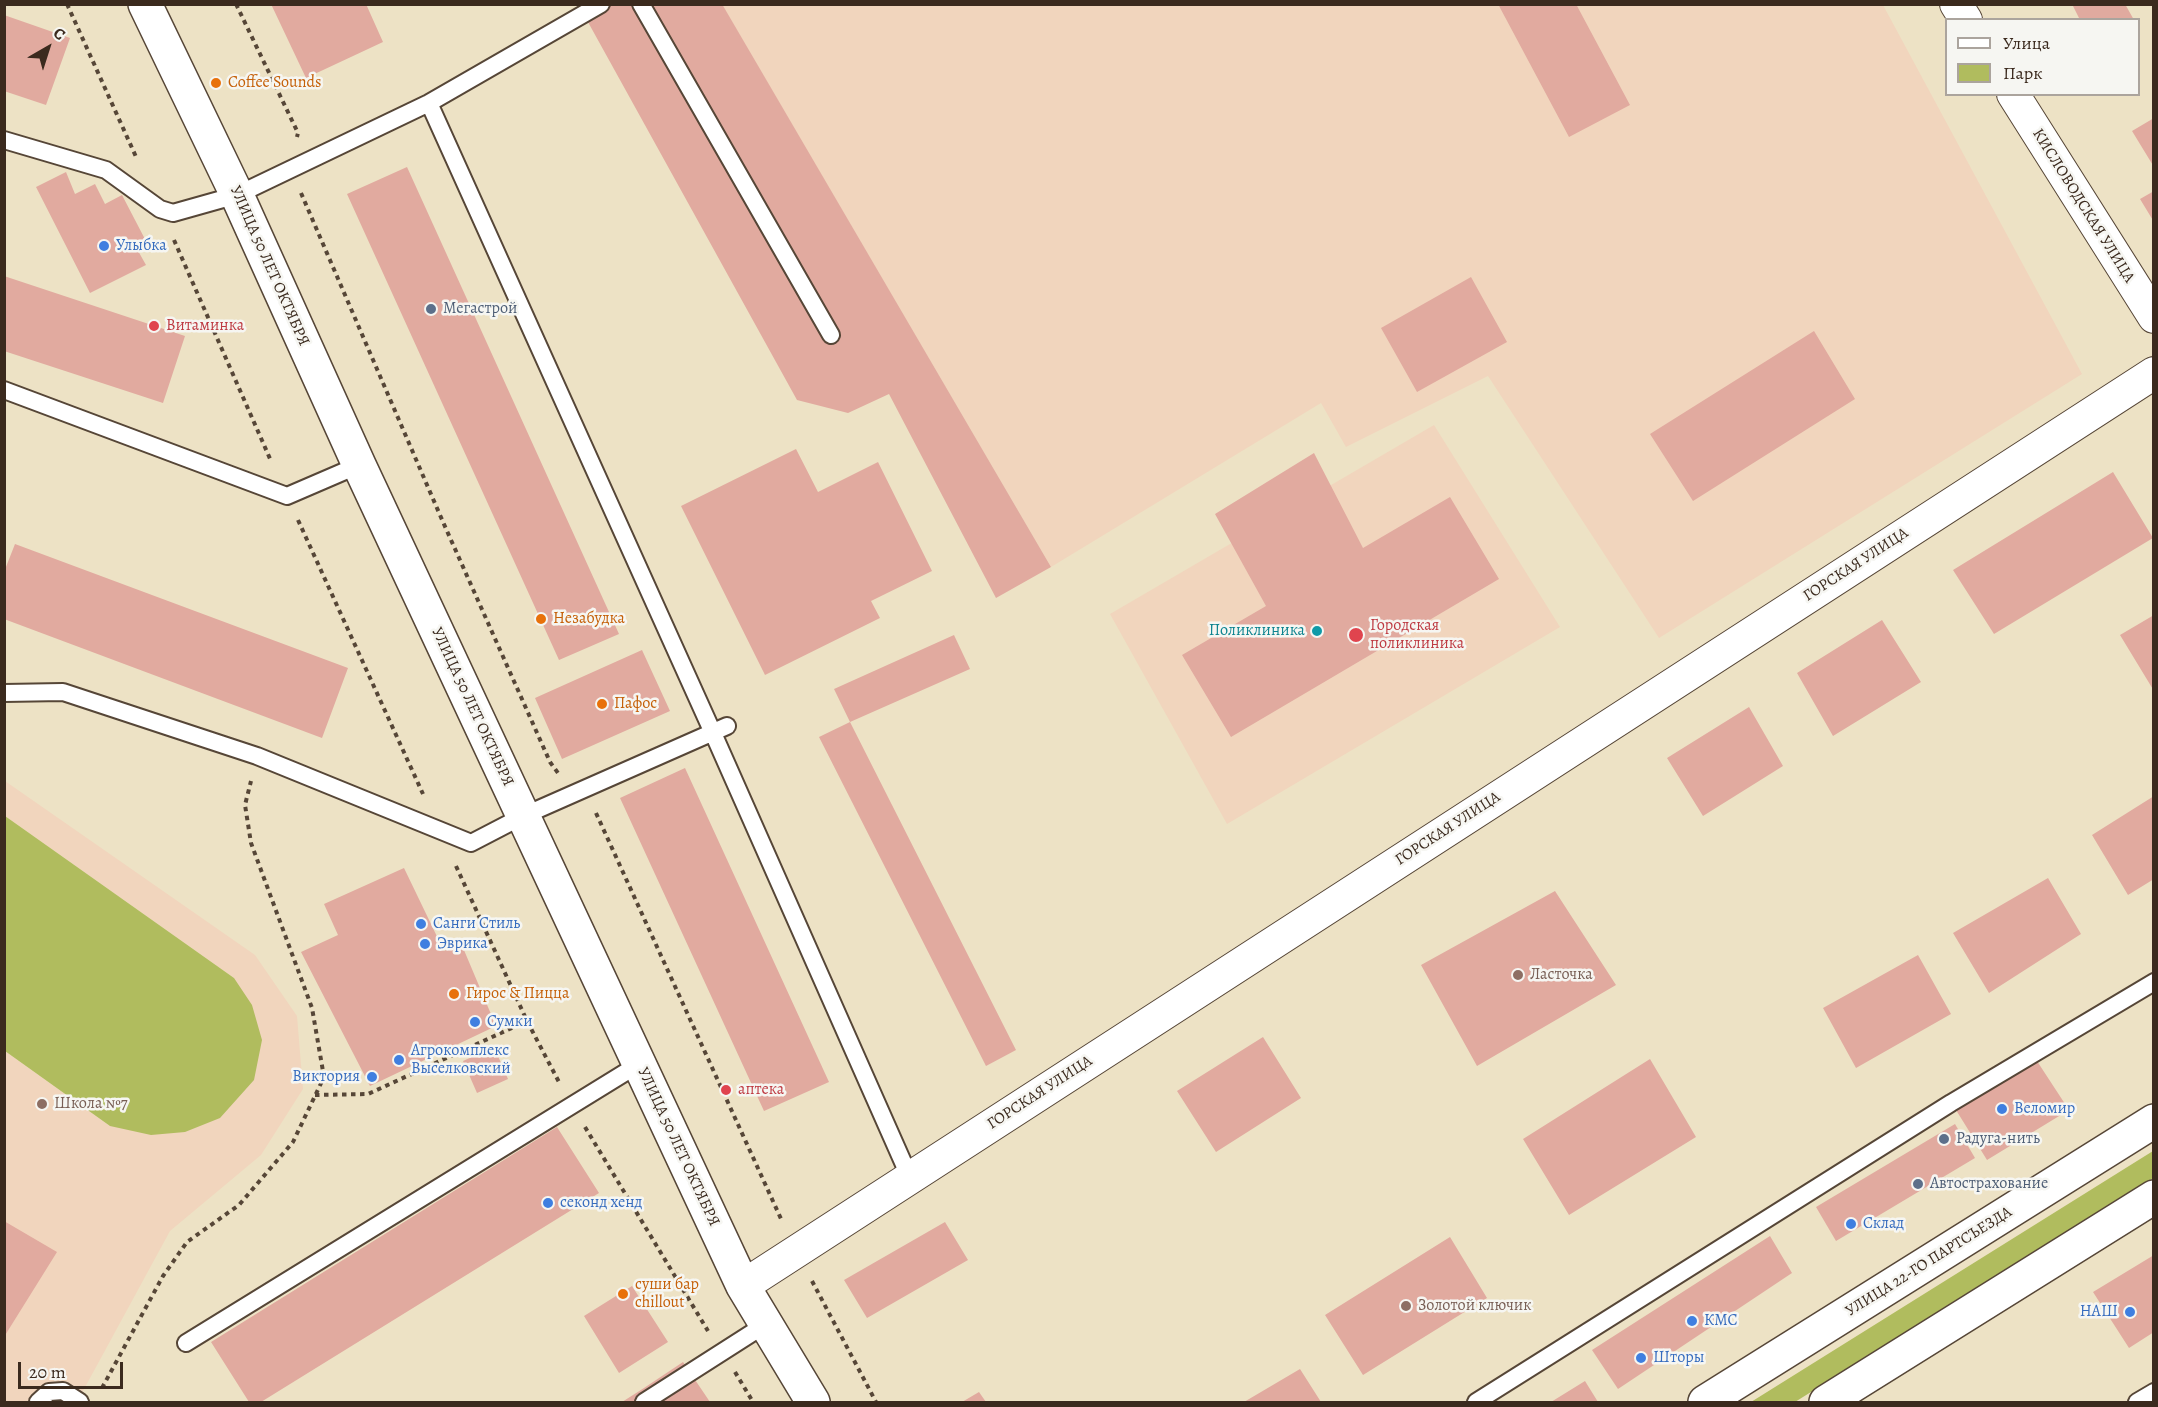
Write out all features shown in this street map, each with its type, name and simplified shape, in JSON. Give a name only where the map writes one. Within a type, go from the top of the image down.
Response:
[{"type":"main road","name":"УЛИЦА 50 ЛЕТ ОКТЯБРЯ","points":[[145,4],[237,195],[359,465],[743,1286],[813,1402]]},
{"type":"main road","name":"УЛИЦА 22-ГО ПАРТСЪЕЗДА","points":[[1706,1402],[2154,1121]]},
{"type":"main road","points":[[1826,1402],[2154,1197]]},
{"type":"street","points":[[1956,4],[1965,18]]},
{"type":"street","name":"КИСЛОВОДСКАЯ УЛИЦА","points":[[2014,96],[2154,316]]},
{"type":"street","name":"ГОРСКАЯ УЛИЦА","points":[[743,1286],[2154,373]]},
{"type":"lane","points":[[4,140],[106,170],[160,209],[173,213],[237,195],[429,103],[602,4]]},
{"type":"lane","points":[[640,4],[831,335]]},
{"type":"lane","points":[[429,103],[720,730],[910,1178]]},
{"type":"lane","points":[[4,390],[287,496],[359,465]]},
{"type":"lane","points":[[4,693],[63,692],[257,756],[471,843],[524,816],[720,730]]},
{"type":"lane","points":[[1476,1402],[1952,1103],[2154,982]]},
{"type":"lane","points":[[186,1343],[639,1064]]},
{"type":"lane","points":[[644,1402],[766,1324]]},
{"type":"lane","points":[[38,1402],[49,1392],[63,1392],[80,1402]]},
{"type":"lane","points":[[2137,1402],[2154,1392]]},
{"type":"path","points":[[67,4],[287,496],[527,1021],[572,1106],[696,1313],[753,1402]]},
{"type":"path","points":[[236,4],[298,133],[290,169],[550,762],[575,794],[600,817],[796,1251],[876,1402]]},
{"type":"path","points":[[100,1393],[163,1276],[187,1242],[239,1204],[293,1142],[324,1077],[312,1008],[251,843],[245,805],[257,756]]},
{"type":"path","points":[[315,1095],[368,1094],[527,1021]]},
{"type":"shaded area","points":[[722,5],[1883,5],[2082,374],[1659,638],[1488,376],[1346,447],[1321,403],[1051,567]]},
{"type":"shaded area","points":[[1434,425],[1560,627],[1227,824],[1110,614]]},
{"type":"shaded area","name":"Школа №7","points":[[5,781],[255,955],[297,1016],[303,1089],[261,1155],[170,1231],[77,1402],[5,1402],[5,1051],[110,1126],[234,978],[5,816]]},
{"type":"green space","points":[[5,816],[234,978],[252,1005],[262,1040],[254,1080],[220,1118],[185,1132],[151,1135],[110,1126],[5,1051]]},
{"type":"green space","points":[[2153,1151],[2153,1178],[1795,1402],[1751,1402]]},
{"type":"building","points":[[271,4],[366,4],[383,42],[306,78]]},
{"type":"building","points":[[578,4],[722,4],[1051,567],[996,598],[889,394],[848,413],[797,400]]},
{"type":"building","points":[[1498,4],[1576,4],[1630,105],[1569,137]]},
{"type":"building","points":[[2072,4],[2125,4],[2133,18],[2079,18]]},
{"type":"building","points":[[4,15],[70,38],[46,105],[4,91]]},
{"type":"building","points":[[2154,118],[2154,167],[2132,131]]},
{"type":"building","points":[[407,167],[619,634],[559,660],[347,194]]},
{"type":"building","name":"Улыбка","points":[[66,172],[75,194],[95,184],[105,204],[122,195],[147,243],[137,249],[146,265],[90,293],[36,187]]},
{"type":"building","points":[[2154,191],[2154,222],[2140,199]]},
{"type":"building","points":[[4,276],[185,336],[163,403],[4,351]]},
{"type":"building","points":[[1471,277],[1507,342],[1417,392],[1381,328]]},
{"type":"building","points":[[1814,331],[1855,399],[1693,501],[1650,434]]},
{"type":"building","points":[[796,449],[818,492],[878,462],[932,571],[871,601],[880,618],[765,675],[681,506]]},
{"type":"building","name":"Поликлиника","points":[[1314,453],[1363,548],[1450,497],[1499,579],[1231,737],[1182,655],[1266,606],[1215,514]]},
{"type":"building","points":[[2113,472],[2153,538],[1994,634],[1953,570]]},
{"type":"building","points":[[15,544],[348,668],[322,738],[4,619],[4,572]]},
{"type":"building","points":[[2154,615],[2154,691],[2120,635]]},
{"type":"building","points":[[1882,620],[1921,682],[1833,736],[1797,673]]},
{"type":"building","points":[[954,635],[970,669],[850,722],[834,689]]},
{"type":"building","name":"Пафос","points":[[642,650],[670,711],[562,759],[535,698]]},
{"type":"building","points":[[1749,707],[1783,766],[1703,816],[1667,758]]},
{"type":"building","points":[[850,722],[1016,1050],[986,1066],[819,737]]},
{"type":"building","points":[[685,768],[829,1082],[764,1111],[620,798]]},
{"type":"building","points":[[2154,796],[2154,879],[2128,895],[2092,835]]},
{"type":"building","points":[[404,868],[444,951],[461,943],[496,1026],[370,1086],[301,952],[338,935],[324,904]]},
{"type":"building","points":[[2048,878],[2081,934],[1989,993],[1953,933]]},
{"type":"building","name":"Ласточка","points":[[1555,891],[1616,985],[1477,1066],[1421,965]]},
{"type":"building","points":[[1918,955],[1951,1014],[1856,1068],[1823,1008]]},
{"type":"building","points":[[1263,1037],[1301,1098],[1216,1152],[1177,1091]]},
{"type":"building","points":[[494,1047],[508,1079],[477,1093],[463,1061]]},
{"type":"building","points":[[2035,1058],[2069,1110],[1987,1160],[1956,1110]]},
{"type":"building","points":[[1650,1059],[1696,1137],[1569,1215],[1523,1139]]},
{"type":"building","points":[[1955,1124],[1975,1158],[1836,1241],[1816,1207]]},
{"type":"building","points":[[557,1127],[599,1193],[261,1402],[249,1402],[211,1342]]},
{"type":"building","points":[[4,1221],[57,1252],[4,1337]]},
{"type":"building","points":[[945,1222],[968,1260],[867,1318],[844,1280]]},
{"type":"building","points":[[1770,1236],[1792,1273],[1618,1389],[1592,1350]]},
{"type":"building","name":"Золотой ключик","points":[[1450,1237],[1487,1298],[1363,1375],[1325,1315]]},
{"type":"building","name":"НАШ","points":[[2154,1255],[2154,1332],[2129,1348],[2093,1292]]},
{"type":"building","points":[[632,1286],[668,1342],[619,1373],[584,1316]]},
{"type":"building","points":[[683,1362],[710,1402],[622,1402],[644,1388]]},
{"type":"building","points":[[1300,1369],[1321,1402],[1244,1402]]},
{"type":"building","points":[[1585,1381],[1598,1402],[1551,1402]]},
{"type":"building","points":[[979,1392],[986,1402],[962,1402]]},
{"type":"place","name":"Coffee Sounds","points":[[216,83]]},
{"type":"place","name":"Улыбка","points":[[104,246]]},
{"type":"place","name":"Мегастрой","points":[[431,309]]},
{"type":"place","name":"Витаминка","points":[[154,326]]},
{"type":"place","name":"Незабудка","points":[[541,619]]},
{"type":"place","name":"Поликлиника","points":[[1317,631]]},
{"type":"place","name":"Городская поликлиника","points":[[1356,635]]},
{"type":"place","name":"Пафос","points":[[602,704]]},
{"type":"place","name":"Санги Стиль","points":[[421,924]]},
{"type":"place","name":"Эврика","points":[[425,944]]},
{"type":"place","name":"Ласточка","points":[[1518,975]]},
{"type":"place","name":"Гирос & Пицца","points":[[454,994]]},
{"type":"place","name":"Сумки","points":[[475,1022]]},
{"type":"place","name":"Агрокомплекс Выселковский","points":[[399,1060]]},
{"type":"place","name":"Виктория","points":[[372,1077]]},
{"type":"place","name":"аптека","points":[[726,1090]]},
{"type":"place","name":"Школа №7","points":[[42,1104]]},
{"type":"place","name":"Веломир","points":[[2002,1109]]},
{"type":"place","name":"Радуга-нить","points":[[1944,1139]]},
{"type":"place","name":"Автострахование","points":[[1918,1184]]},
{"type":"place","name":"секонд хенд","points":[[548,1203]]},
{"type":"place","name":"Склад","points":[[1851,1224]]},
{"type":"place","name":"суши бар chillout","points":[[623,1294]]},
{"type":"place","name":"Золотой ключик","points":[[1406,1306]]},
{"type":"place","name":"НАШ","points":[[2130,1312]]},
{"type":"place","name":"КМС","points":[[1692,1321]]},
{"type":"place","name":"Шторы","points":[[1641,1358]]}]
